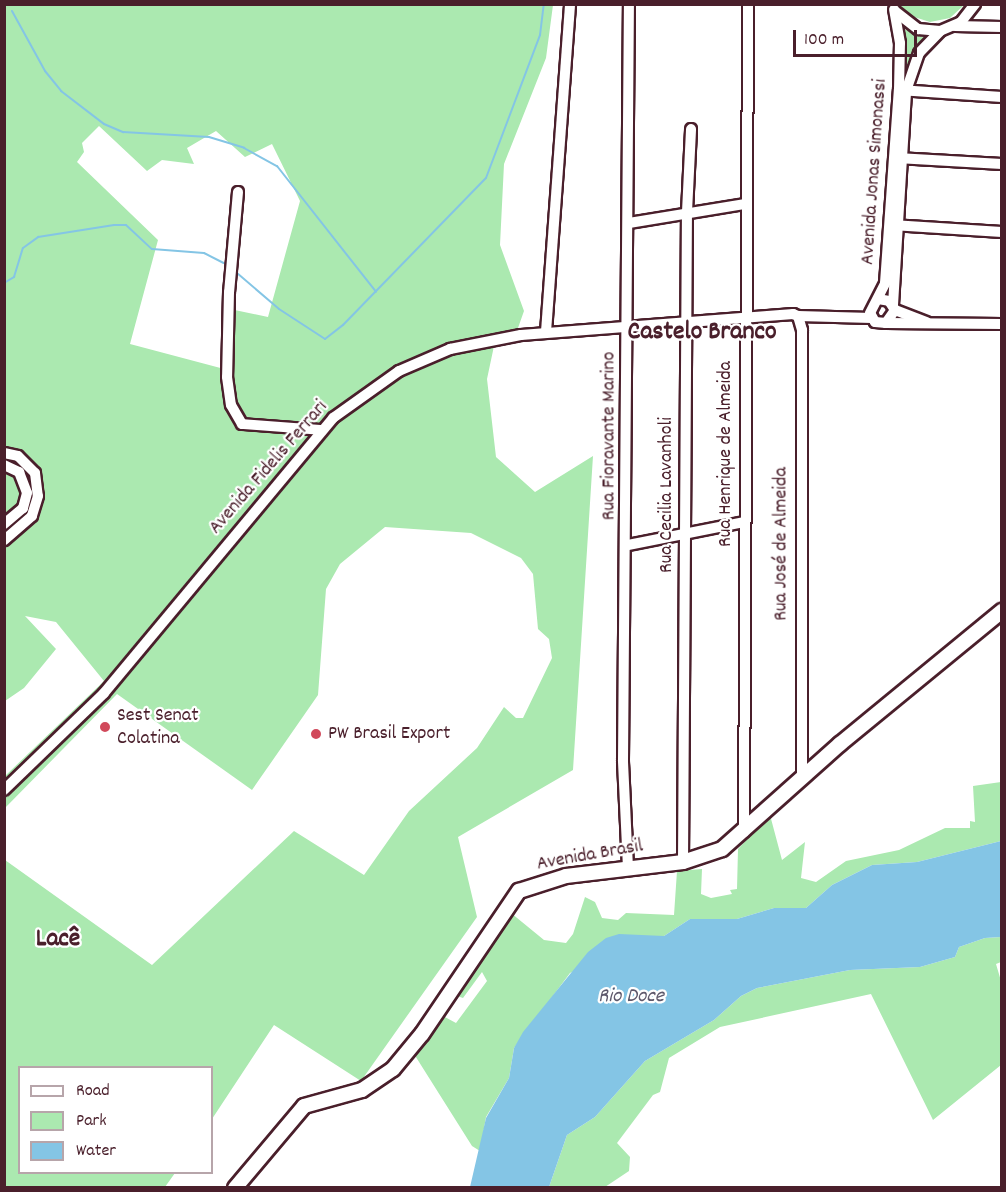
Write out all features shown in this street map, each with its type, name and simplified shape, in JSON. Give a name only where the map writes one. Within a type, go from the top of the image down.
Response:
[{"type":"main road","name":"Avenida Brasil","points":[[235,1188],[304,1106],[362,1090],[393,1069],[422,1035],[519,891],[548,880],[683,862],[722,849],[1002,611]]},
{"type":"street","points":[[546,332],[570,4]]},
{"type":"street","name":"Rua Fioravante Marino","points":[[628,868],[623,760],[628,545],[629,4]]},
{"type":"street","name":"Rua Henrique de Almeida","points":[[744,832],[744,316],[748,4]]},
{"type":"street","points":[[893,7],[918,29],[940,31],[955,26],[1002,27]]},
{"type":"street","name":"Avenida Jonas Simonassi","points":[[872,318],[870,307],[878,300],[885,283],[893,225],[898,158],[902,90],[900,43],[893,7]]},
{"type":"street","points":[[955,26],[973,8],[981,26]]},
{"type":"street","name":"Avenida Jonas Simonassi","points":[[902,90],[919,53],[940,31]]},
{"type":"street","points":[[902,90],[1002,97]]},
{"type":"street","name":"Rua Cecilia Lavanholi","points":[[683,862],[687,212],[691,129]]},
{"type":"street","points":[[898,158],[1002,164]]},
{"type":"street","points":[[238,192],[229,303],[227,377],[231,405],[242,423],[322,430]]},
{"type":"street","points":[[629,223],[745,204]]},
{"type":"street","points":[[893,225],[1002,232]]},
{"type":"street","name":"Avenida Jonas Simonassi","points":[[893,225],[894,307]]},
{"type":"street","points":[[878,300],[933,324]]},
{"type":"street","points":[[886,323],[894,307]]},
{"type":"street","name":"Rua José de Almeida","points":[[795,315],[802,330],[802,779]]},
{"type":"street","name":"Avenida Fidelis Ferrari","points":[[4,790],[104,693],[322,430],[369,390],[416,362],[470,344],[546,332],[744,316],[872,318],[886,323],[1002,324]]},
{"type":"street","points":[[4,453],[18,456],[35,473],[38,495],[32,516],[4,540]]},
{"type":"street","points":[[4,465],[19,472],[27,493],[23,508],[4,524]]},
{"type":"street","points":[[628,545],[744,522]]},
{"type":"green space","points":[[5,5],[553,5],[546,58],[504,164],[500,245],[524,311],[518,328],[494,346],[487,379],[496,457],[535,492],[593,456],[573,770],[458,837],[477,917],[361,1081],[274,1025],[213,1117],[213,1066],[18,1066],[18,1174],[174,1174],[165,1187],[5,1187],[5,860],[152,965],[294,831],[364,875],[409,811],[477,748],[504,707],[516,718],[523,718],[552,658],[549,639],[538,629],[533,574],[521,558],[471,533],[385,527],[340,564],[326,589],[318,695],[252,790],[117,694],[5,808],[5,776],[104,681],[56,622],[25,616],[56,649],[24,688],[5,701]],"holes":[[[99,126],[147,171],[162,160],[194,164],[187,148],[216,131],[245,157],[272,144],[300,201],[268,317],[225,308],[228,370],[130,344],[158,240],[77,162],[84,152],[82,143]]]},
{"type":"green space","points":[[900,5],[964,5],[950,18],[930,22],[911,16]]},
{"type":"green space","points":[[901,28],[927,39],[914,52],[903,77]]},
{"type":"green space","points":[[1001,782],[1001,841],[917,862],[872,865],[832,885],[806,908],[774,908],[737,919],[690,919],[664,936],[648,936],[570,973],[514,1048],[509,1078],[486,1117],[480,1151],[472,1146],[414,1054],[443,1016],[456,1023],[487,981],[482,972],[463,998],[457,996],[511,913],[544,940],[566,943],[573,934],[585,897],[595,902],[602,918],[618,920],[626,913],[674,915],[677,871],[702,869],[701,894],[711,898],[732,894],[730,890],[737,889],[738,849],[770,815],[782,860],[805,842],[801,878],[816,882],[846,861],[899,850],[945,828],[970,828],[970,821],[975,822],[973,786]]},
{"type":"green space","points":[[1001,937],[1001,962],[996,964],[1001,981],[1001,1065],[933,1120],[871,994],[720,1027],[669,1058],[660,1092],[653,1095],[617,1143],[630,1157],[629,1171],[605,1187],[549,1187],[567,1135],[595,1117],[645,1061],[714,1020],[741,996],[757,988],[850,970],[920,967],[955,957],[959,947],[985,938]]},
{"type":"water","name":"Rio Doce","points":[[1001,841],[1001,937],[985,938],[959,947],[955,957],[920,967],[850,970],[757,988],[741,996],[714,1020],[645,1061],[595,1117],[567,1135],[549,1187],[470,1187],[486,1118],[509,1078],[514,1048],[523,1032],[588,952],[606,938],[619,934],[664,936],[690,919],[737,919],[774,908],[806,908],[832,885],[872,865],[917,862]]},
{"type":"waterway","points":[[237,273],[279,309],[325,339],[343,325],[486,178],[540,35],[544,4]]},
{"type":"waterway","points":[[12,11],[45,71],[61,91],[104,124],[123,132],[209,137],[244,148],[277,166],[376,292]]},
{"type":"waterway","points":[[4,283],[14,277],[23,248],[38,237],[114,225],[126,225],[152,249],[204,253],[224,263]]},
{"type":"place","name":"Sest Senat Colatina","points":[[105,727]]},
{"type":"place","name":"PW Brasil Export","points":[[316,734]]},
{"type":"district","name":"Castelo Branco","points":[[702,333]]},
{"type":"district","name":"Lacê","points":[[58,940]]}]
